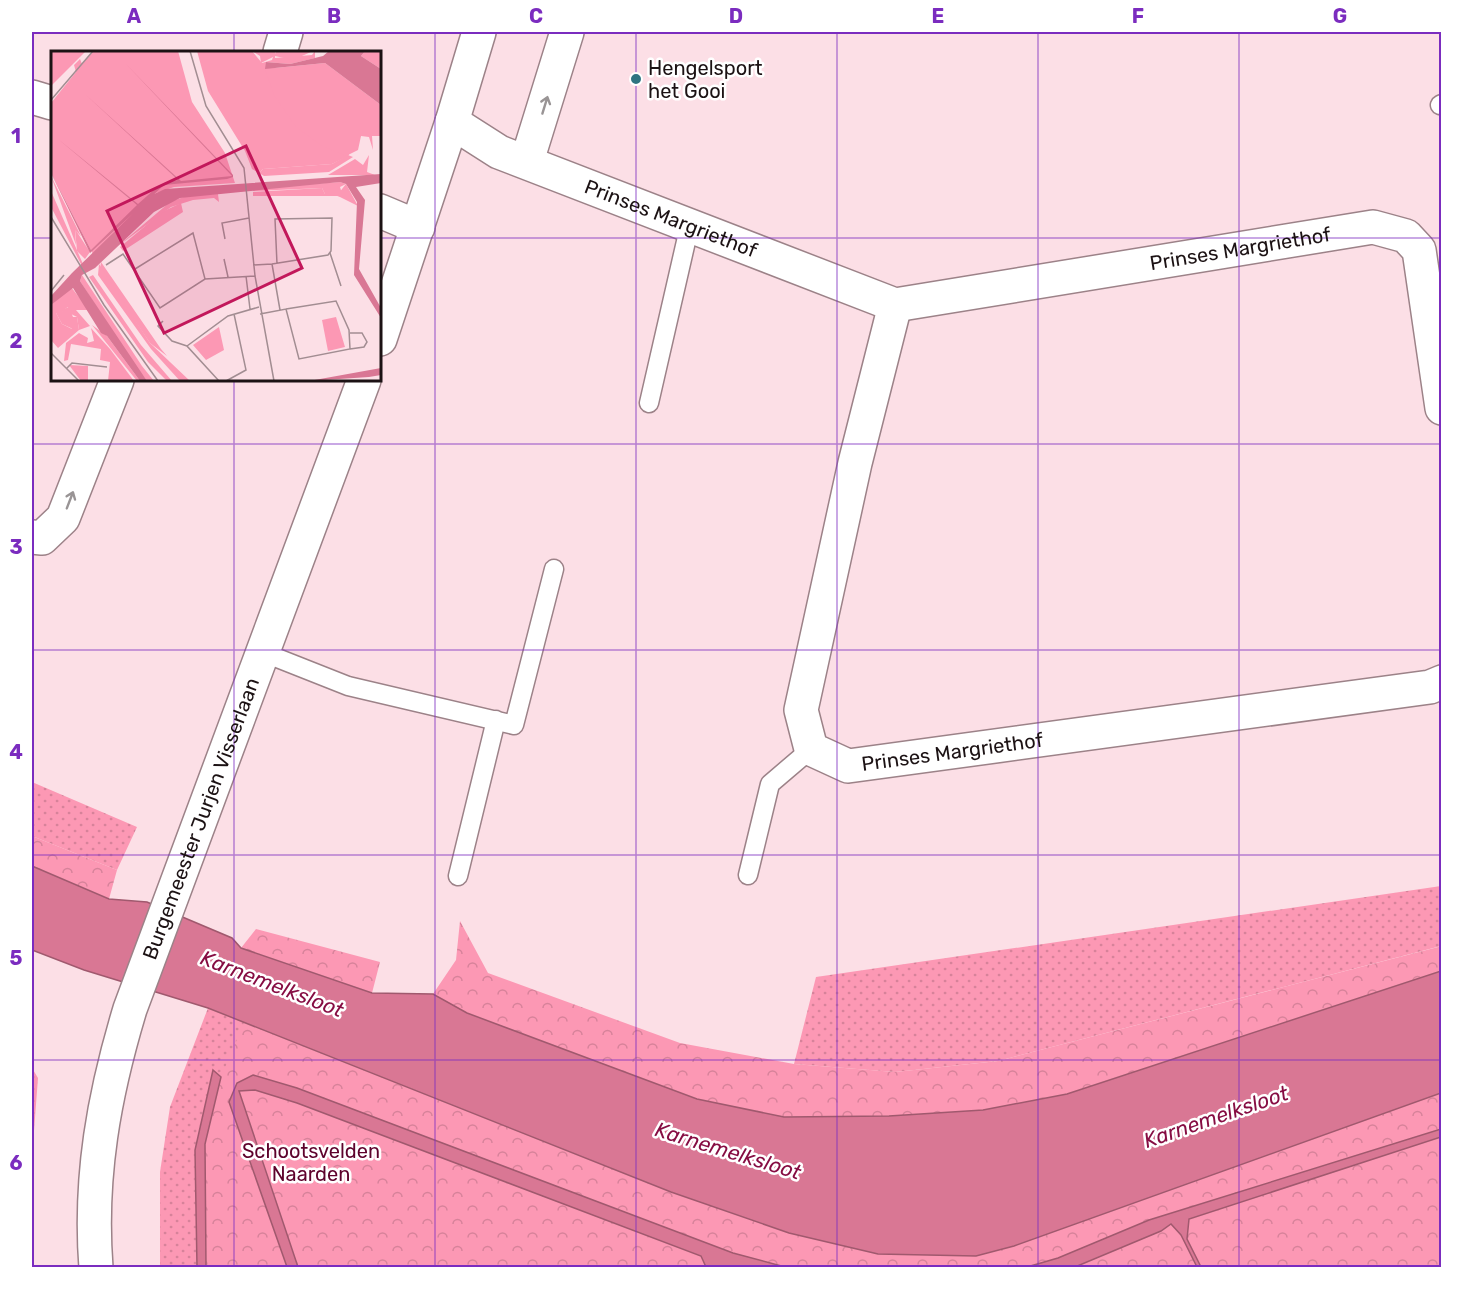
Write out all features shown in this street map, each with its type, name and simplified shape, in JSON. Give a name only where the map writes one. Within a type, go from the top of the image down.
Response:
[{"type":"street","points":[[280,51],[286,32]]},
{"type":"street","points":[[381,336],[452,122],[479,32]]},
{"type":"street","points":[[527,161],[567,32]]},
{"type":"street","points":[[32,97],[51,103]]},
{"type":"street","name":"Prinses Margriethof","points":[[452,122],[499,152],[895,305],[1373,226],[1406,236],[1419,249],[1442,408]]},
{"type":"street","points":[[381,211],[418,227]]},
{"type":"street","points":[[811,749],[801,710],[855,463],[895,305]]},
{"type":"street","points":[[32,537],[42,538],[63,518],[117,381]]},
{"type":"street","name":"Burgemeester Jurjen Visserlaan","points":[[96,1268],[92,1224],[101,1118],[110,1076],[130,1009],[364,381]]},
{"type":"street","name":"Prinses Margriethof","points":[[811,749],[848,766],[1430,687],[1442,682]]},
{"type":"lane","points":[[650,403],[690,224]]},
{"type":"lane","points":[[262,652],[348,686],[514,724],[554,569]]},
{"type":"lane","points":[[458,876],[496,720]]},
{"type":"lane","points":[[748,875],[770,784],[811,749]]},
{"type":"green space","points":[[32,782],[137,827],[117,870],[32,836]]},
{"type":"green space","points":[[32,836],[117,870],[109,899],[32,866]]},
{"type":"green space","points":[[1441,886],[1441,946],[998,1061],[895,1072],[794,1064],[816,977]]},
{"type":"green space","points":[[460,921],[488,973],[680,1043],[794,1064],[895,1072],[998,1061],[1442,946],[1441,971],[1067,1094],[983,1110],[889,1116],[784,1117],[697,1099],[467,1013],[433,994],[456,960]]},
{"type":"green space","points":[[256,929],[380,962],[372,993],[241,948]]},
{"type":"green space","name":"Schootsvelden Naarden","points":[[208,1008],[671,1192],[789,1233],[1014,1246],[1441,1093],[1058,1258],[785,1268],[206,1268],[195,1150],[197,1267],[160,1268],[160,1172],[170,1107]]},
{"type":"green space","name":"Schootsvelden Naarden","points":[[244,1023],[671,1192],[789,1233],[1014,1246],[1441,1093],[1441,1267],[206,1268],[205,1144],[221,1077]]},
{"type":"green space","points":[[32,1068],[38,1078],[32,1157]]},
{"type":"water","name":"Karnemelksloot","points":[[32,866],[109,899],[147,902],[232,938],[241,948],[372,993],[433,994],[467,1013],[697,1099],[784,1117],[889,1116],[983,1110],[1067,1094],[1441,971],[1441,1093],[1014,1246],[976,1256],[878,1254],[789,1233],[671,1192],[208,1008],[84,970],[32,950]]},
{"type":"water","points":[[213,1070],[221,1077],[205,1144],[206,1267],[197,1267],[195,1150]]},
{"type":"water","points":[[253,1075],[297,1088],[733,1253],[785,1267],[706,1267],[701,1256],[297,1103],[255,1090],[239,1091],[298,1267],[287,1267],[229,1102],[237,1083]]},
{"type":"water","points":[[1441,1129],[1441,1137],[1189,1219],[1187,1239],[1201,1267],[1197,1267],[1181,1235],[1171,1224],[1161,1231],[1075,1267],[1027,1267],[1058,1258],[1149,1220]]},
{"type":"place","name":"Hengelsport het Gooi","points":[[636,79]]}]
